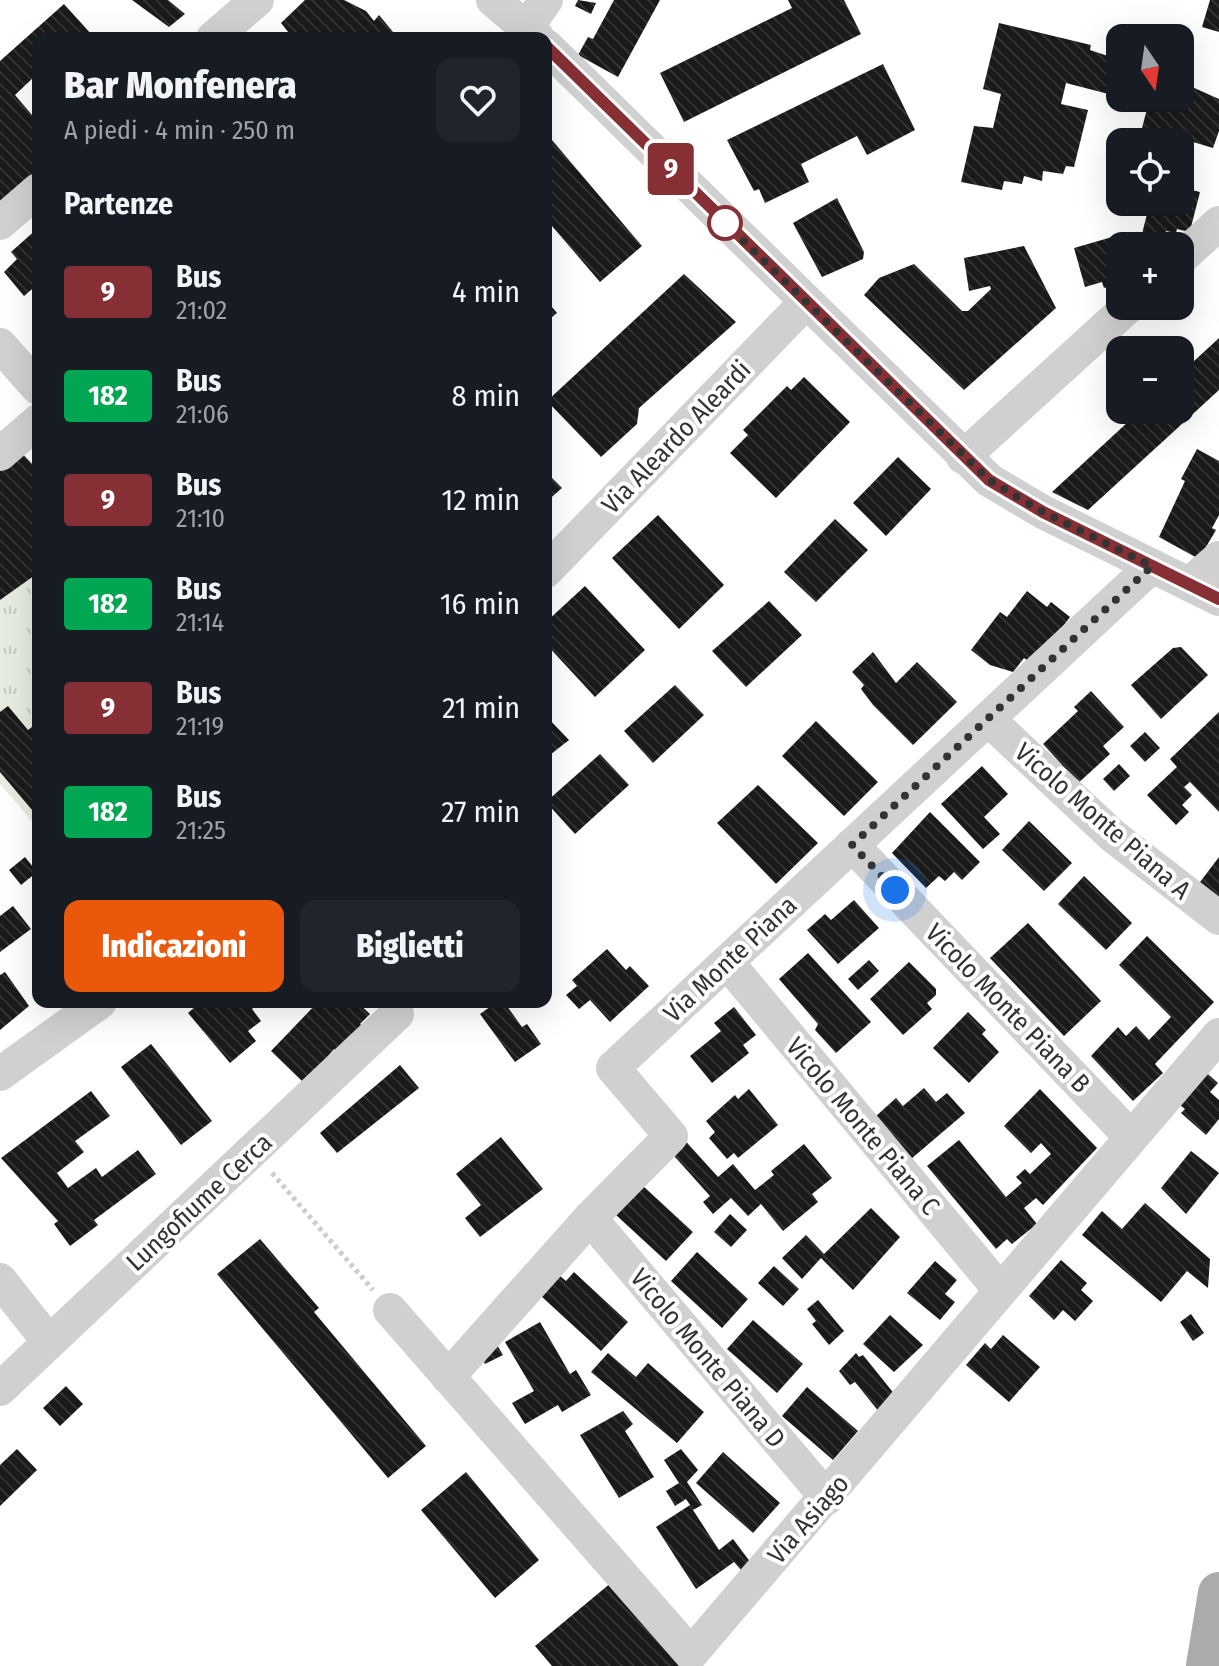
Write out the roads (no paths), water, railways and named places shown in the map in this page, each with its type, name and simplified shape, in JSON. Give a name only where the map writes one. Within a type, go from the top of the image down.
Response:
[{"type":"main road","points":[[1207,1666],[1219,1593]]},
{"type":"street","points":[[220,32],[257,0]]},
{"type":"street","points":[[552,52],[963,457],[1015,497],[1204,591],[1219,558]]},
{"type":"street","points":[[0,223],[32,195]]},
{"type":"street","points":[[1194,246],[1219,223]]},
{"type":"street","name":"Via Aleardo Aleardi","points":[[552,565],[806,302]]},
{"type":"street","points":[[963,457],[1114,320]]},
{"type":"street","points":[[0,345],[32,381]]},
{"type":"street","points":[[0,454],[32,426]]},
{"type":"street","name":"Via Monte Piana","points":[[448,1377],[590,1218],[671,1136],[613,1068],[1152,566]]},
{"type":"street","name":"Vicolo Monte Piana A","points":[[989,720],[1113,836],[1219,918]]},
{"type":"street","name":"Vicolo Monte Piana B","points":[[852,845],[1131,1137]]},
{"type":"street","name":"Vicolo Monte Piana C","points":[[727,962],[1000,1290]]},
{"type":"street","points":[[0,1074],[92,1008]]},
{"type":"street","name":"Lungofiume Cerca","points":[[0,1389],[397,1014]]},
{"type":"street","name":"Via Asiago","points":[[390,1310],[691,1654],[1219,1035]]},
{"type":"street","name":"Vicolo Monte Piana D","points":[[590,1218],[827,1498]]},
{"type":"street","points":[[0,1280],[49,1342]]}]
